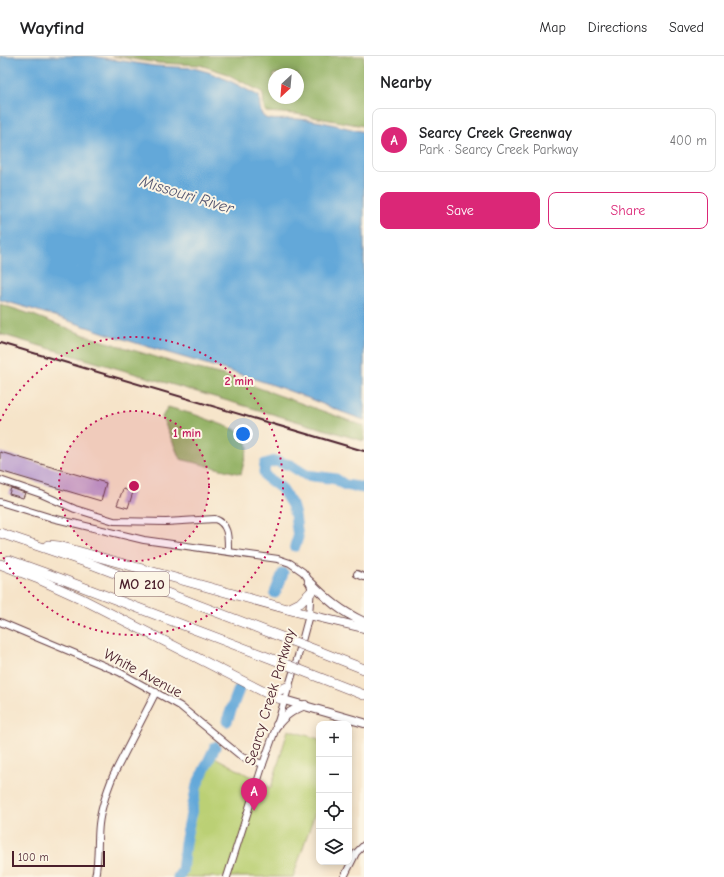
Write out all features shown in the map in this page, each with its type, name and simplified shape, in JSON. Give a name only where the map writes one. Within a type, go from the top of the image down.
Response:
[{"type":"highway","name":"MO 210","points":[[0,533],[37,545],[364,669]]},
{"type":"highway","points":[[37,545],[59,546],[309,616]]},
{"type":"highway","name":"MO 210","points":[[0,558],[59,578],[364,694]]},
{"type":"highway","points":[[0,564],[23,572],[80,598],[274,697],[284,700]]},
{"type":"highway","points":[[288,609],[300,603],[311,592]]},
{"type":"highway","points":[[264,691],[278,691],[289,686]]},
{"type":"main road","points":[[309,581],[331,603],[364,622]]},
{"type":"main road","points":[[309,616],[364,628]]},
{"type":"main road","points":[[284,700],[364,723]]},
{"type":"main road","points":[[277,725],[285,715],[305,705]]},
{"type":"street","points":[[0,480],[114,521],[166,522],[215,519],[224,525],[228,539],[228,551]]},
{"type":"street","points":[[0,502],[52,518],[113,534],[144,540],[284,560],[303,572],[309,581]]},
{"type":"street","points":[[113,534],[114,521]]},
{"type":"street","points":[[357,574],[364,577]]},
{"type":"street","name":"Searcy Creek Parkway","points":[[227,877],[277,725],[309,616],[311,587],[309,581]]},
{"type":"street","name":"White Avenue","points":[[0,622],[119,672],[180,706],[242,757],[263,764]]},
{"type":"street","points":[[95,877],[98,860],[97,839],[99,822],[108,790],[113,776],[156,692]]},
{"type":"street","points":[[344,877],[356,853],[364,845]]},
{"type":"green space","points":[[112,56],[364,56],[364,126],[296,114],[266,112],[262,92],[225,73],[200,65],[159,63]]},
{"type":"green space","points":[[0,304],[90,337],[182,365],[223,375],[364,426],[364,441],[0,334]]},
{"type":"green space","points":[[168,407],[196,415],[239,431],[246,439],[248,447],[241,474],[180,459],[162,417]]},
{"type":"green space","points":[[288,730],[316,738],[316,810],[293,877],[178,877],[182,871],[185,843],[197,785],[211,755],[271,788]]},
{"type":"water","name":"Missouri River","points":[[0,56],[91,56],[154,66],[193,68],[228,80],[259,96],[261,113],[264,117],[275,120],[293,119],[314,121],[364,132],[364,420],[259,380],[0,300]]},
{"type":"building","points":[[0,452],[106,483],[101,501],[0,471]]},
{"type":"building","points":[[11,488],[25,493],[23,498],[9,494]]},
{"type":"building","points":[[123,489],[133,492],[128,508],[117,505]]},
{"type":"waterway","points":[[295,546],[298,537],[292,505],[281,488],[266,477],[264,472],[265,464],[275,461],[290,465],[306,475],[336,479],[345,485],[364,488]]},
{"type":"waterway","points":[[275,593],[283,573]]},
{"type":"waterway","points":[[227,721],[239,689]]},
{"type":"waterway","points":[[178,877],[182,871],[185,843],[197,785],[215,747]]},
{"type":"railway","points":[[0,343],[364,451]]},
{"type":"place","name":"Searcy Creek Greenway","points":[[254,811]]}]
